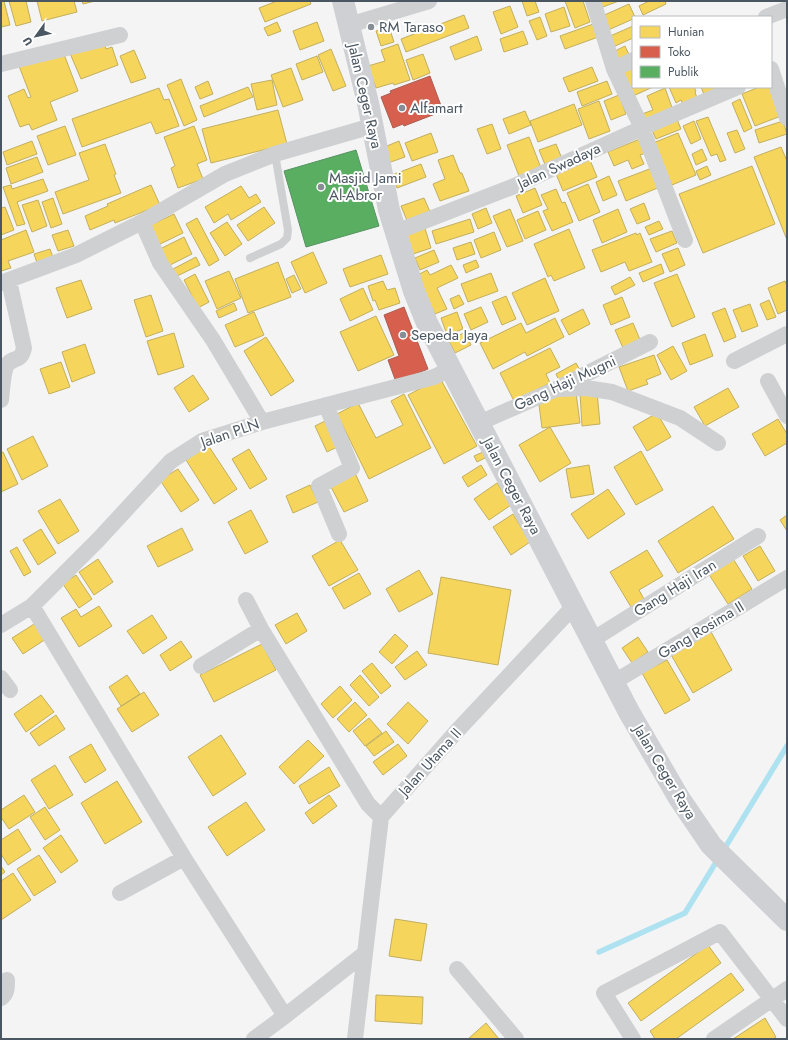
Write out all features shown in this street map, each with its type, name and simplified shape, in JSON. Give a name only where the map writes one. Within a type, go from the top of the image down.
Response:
[{"type":"main road","name":"Jalan Ceger Raya","points":[[344,1],[389,210],[414,291],[427,323],[629,712],[679,798],[711,845],[787,920]]},
{"type":"street","points":[[349,25],[429,1]]},
{"type":"street","points":[[593,1],[614,69],[642,128],[685,240]]},
{"type":"street","points":[[769,16],[787,9]]},
{"type":"street","points":[[1,64],[120,34]]},
{"type":"street","points":[[614,69],[632,60]]},
{"type":"street","points":[[772,74],[787,118]]},
{"type":"street","name":"Jalan Swadaya","points":[[396,232],[512,187],[642,128],[736,88]]},
{"type":"street","points":[[1,400],[6,366],[19,359],[23,354],[24,348],[5,282],[76,254],[142,222],[225,174],[275,154],[372,126]]},
{"type":"street","points":[[142,222],[160,263],[213,340],[262,422]]},
{"type":"street","points":[[734,361],[787,334]]},
{"type":"street","name":"Gang Haji Mugni","points":[[479,423],[554,390],[650,342]]},
{"type":"street","name":"Jalan PLN","points":[[1,624],[32,606],[98,540],[171,461],[202,441],[262,422],[434,377],[451,369]]},
{"type":"street","points":[[768,382],[787,416]]},
{"type":"street","points":[[554,390],[586,388],[612,392],[680,418],[718,443]]},
{"type":"street","points":[[326,405],[352,468],[319,486],[340,534]]},
{"type":"street","name":"Gang Haji Iran","points":[[592,640],[758,536]]},
{"type":"street","name":"Gang Rosima II","points":[[614,682],[787,578]]},
{"type":"street","points":[[246,600],[261,629],[368,804],[381,817],[355,1039]]},
{"type":"street","points":[[32,606],[184,858],[285,1016]]},
{"type":"street","name":"Jalan Utama II","points":[[381,817],[456,732],[574,606]]},
{"type":"street","points":[[201,666],[261,629]]},
{"type":"street","points":[[120,893],[184,858]]},
{"type":"street","points":[[633,1039],[604,993],[720,932],[787,1019]]},
{"type":"street","points":[[254,1039],[364,954]]},
{"type":"street","points":[[457,969],[516,1039]]},
{"type":"street","points":[[1,998],[8,989],[7,980]]},
{"type":"street","points":[[714,1039],[787,989]]},
{"type":"lane","points":[[250,258],[281,244],[286,238],[288,230],[275,154]]},
{"type":"building: Hunian","points":[[1,1],[4,1],[10,25],[1,27]]},
{"type":"building: Hunian","points":[[9,1],[26,1],[31,22],[16,26]]},
{"type":"building: Hunian","points":[[37,1],[74,1],[77,12],[42,21]]},
{"type":"building: Hunian","points":[[82,1],[95,1],[83,4]]},
{"type":"building: Hunian","points":[[277,1],[310,1],[311,4],[265,22],[259,8]]},
{"type":"building: Hunian","points":[[522,1],[535,1],[539,12],[527,16]]},
{"type":"building: Hunian","points":[[565,1],[583,1],[590,22],[575,28]]},
{"type":"building: Hunian","points":[[597,1],[619,1],[600,8]]},
{"type":"building: Hunian","points":[[649,1],[665,1],[666,4],[643,15],[639,6]]},
{"type":"building: Hunian","points":[[629,4],[635,16],[632,16],[632,19],[606,31],[600,17]]},
{"type":"building: Hunian","points":[[510,6],[518,27],[501,34],[493,12]]},
{"type":"building: Hunian","points":[[564,7],[570,26],[551,32],[545,14]]},
{"type":"building: Hunian","points":[[464,15],[469,28],[406,52],[401,39]]},
{"type":"building: Hunian","points":[[540,17],[547,36],[537,40],[529,21]]},
{"type":"building: Hunian","points":[[277,22],[281,31],[268,36],[264,28]]},
{"type":"building: Hunian","points":[[317,22],[324,41],[300,50],[293,31]]},
{"type":"building: Hunian","points":[[596,23],[601,36],[565,49],[560,36]]},
{"type":"building: Hunian","points":[[632,26],[632,38],[613,47],[608,37]]},
{"type":"building: Hunian","points":[[389,27],[394,42],[381,46],[376,31]]},
{"type":"building: Hunian","points":[[523,31],[528,44],[504,52],[500,39]]},
{"type":"building: Hunian","points":[[477,36],[482,50],[455,60],[450,47]]},
{"type":"building: Hunian","points":[[103,39],[106,49],[112,47],[118,65],[81,79],[69,51]]},
{"type":"building: Hunian","points":[[398,44],[410,80],[394,85],[393,83],[376,88],[368,66],[385,61],[381,50]]},
{"type":"building: Hunian","points":[[625,46],[630,57],[616,63],[611,53]]},
{"type":"building: Hunian","points":[[62,49],[78,91],[50,102],[57,120],[32,130],[29,124],[20,127],[8,96],[24,89],[28,98],[31,97],[19,66]]},
{"type":"building: Hunian","points":[[331,49],[346,86],[333,91],[318,55]]},
{"type":"building: Hunian","points":[[134,50],[146,78],[131,83],[120,56]]},
{"type":"building: Hunian","points":[[423,54],[430,73],[413,80],[406,60]]},
{"type":"building: Hunian","points":[[317,56],[323,72],[302,80],[296,64]]},
{"type":"building: Hunian","points":[[592,67],[598,81],[569,92],[563,78]]},
{"type":"building: Hunian","points":[[632,67],[632,88],[651,88],[633,96],[622,71]]},
{"type":"building: Hunian","points":[[291,68],[303,100],[283,107],[271,75]]},
{"type":"building: Hunian","points":[[181,79],[197,120],[184,126],[167,85]]},
{"type":"building: Hunian","points":[[272,80],[277,105],[257,110],[251,84]]},
{"type":"building: Hunian","points":[[208,81],[213,94],[200,99],[195,87]]},
{"type":"building: Hunian","points":[[607,81],[612,94],[582,106],[577,92]]},
{"type":"building: Hunian","points":[[248,87],[253,97],[204,117],[200,106]]},
{"type":"building: Hunian","points":[[159,88],[164,100],[169,99],[179,126],[156,134],[151,122],[82,147],[72,119]]},
{"type":"building: Hunian","points":[[665,88],[674,113],[647,124],[642,114],[653,110],[647,96]]},
{"type":"building: Hunian","points":[[669,88],[694,88],[698,101],[684,107],[681,100],[676,103]]},
{"type":"building: Hunian","points":[[701,88],[721,88],[705,97]]},
{"type":"building: Hunian","points":[[757,88],[770,88],[781,116],[755,126],[742,94]]},
{"type":"building: Hunian","points":[[619,95],[626,114],[611,120],[604,101]]},
{"type":"building: Hunian","points":[[740,99],[752,128],[744,132],[732,103]]},
{"type":"building: Hunian","points":[[599,101],[610,131],[589,139],[578,109]]},
{"type":"building: Hunian","points":[[574,104],[582,125],[538,142],[530,121]]},
{"type":"building: Hunian","points":[[278,110],[287,144],[211,163],[202,129]]},
{"type":"building: Hunian","points":[[525,111],[531,125],[509,134],[503,119]]},
{"type":"building: Hunian","points":[[676,117],[681,129],[656,139],[651,128]]},
{"type":"building: Hunian","points":[[708,117],[726,160],[720,162],[717,154],[711,156],[696,121]]},
{"type":"building: Hunian","points":[[694,121],[701,139],[691,144],[683,126]]},
{"type":"building: Hunian","points":[[783,121],[787,134],[759,143],[755,130]]},
{"type":"building: Hunian","points":[[492,124],[501,149],[487,154],[477,129]]},
{"type":"building: Hunian","points":[[65,126],[76,155],[48,165],[37,136]]},
{"type":"building: Hunian","points":[[194,126],[207,160],[197,164],[203,179],[178,188],[171,168],[175,166],[164,137]]},
{"type":"building: Hunian","points":[[737,130],[745,149],[735,153],[727,133]]},
{"type":"building: Hunian","points":[[431,133],[438,152],[412,161],[405,143]]},
{"type":"building: Hunian","points":[[678,133],[696,175],[672,185],[653,143]]},
{"type":"building: Hunian","points":[[529,137],[541,168],[519,176],[507,145]]},
{"type":"building: Hunian","points":[[640,139],[646,153],[640,155],[644,164],[632,169],[628,160],[614,166],[608,152]]},
{"type":"building: Hunian","points":[[32,141],[37,154],[7,165],[3,152]]},
{"type":"building: Hunian","points":[[399,141],[405,157],[388,163],[382,148]]},
{"type":"building: Hunian","points":[[105,144],[121,193],[63,214],[55,192],[89,180],[79,153]]},
{"type":"building: Hunian","points":[[556,144],[563,161],[546,167],[539,150]]},
{"type":"building: Hunian","points":[[781,147],[787,161],[787,240],[754,157]]},
{"type":"building: Hunian","points":[[702,149],[707,160],[696,165],[692,154]]},
{"type":"building: Hunian","points":[[453,155],[469,191],[440,201],[433,184],[445,179],[438,160]]},
{"type":"building: Hunian","points":[[37,157],[43,172],[11,184],[6,168]]},
{"type":"building: Hunian","points":[[590,160],[597,177],[563,191],[556,174]]},
{"type":"building: Hunian","points":[[421,164],[426,177],[397,188],[392,175]]},
{"type":"building: Hunian","points":[[707,166],[711,175],[700,180],[696,171]]},
{"type":"building: Hunian","points":[[752,166],[775,224],[703,253],[679,194]]},
{"type":"building: Hunian","points":[[652,168],[660,187],[626,201],[618,181]]},
{"type":"building: Hunian","points":[[609,176],[617,195],[603,201],[596,182]]},
{"type":"building: Hunian","points":[[43,179],[48,191],[17,202],[25,224],[17,226],[3,187],[11,185],[12,189]]},
{"type":"building: Hunian","points":[[588,184],[600,212],[579,221],[567,193]]},
{"type":"building: Hunian","points":[[151,185],[160,205],[115,223],[114,220],[90,230],[85,216],[108,206],[107,204]]},
{"type":"building: Hunian","points":[[241,186],[249,198],[256,194],[261,202],[231,220],[228,214],[214,223],[205,207]]},
{"type":"building: Hunian","points":[[535,188],[542,205],[523,213],[516,196]]},
{"type":"building: Hunian","points":[[556,189],[562,203],[565,202],[573,222],[552,231],[543,211],[548,209],[541,195]]},
{"type":"building: Hunian","points":[[53,198],[62,224],[51,228],[42,202]]},
{"type":"building: Hunian","points":[[424,198],[431,214],[408,223],[401,206]]},
{"type":"building: Hunian","points":[[38,200],[47,226],[32,232],[22,205]]},
{"type":"building: Hunian","points":[[644,203],[650,219],[637,224],[630,209]]},
{"type":"building: Hunian","points":[[5,207],[14,230],[1,235],[1,208]]},
{"type":"building: Hunian","points":[[264,207],[275,223],[248,241],[237,225]]},
{"type":"building: Hunian","points":[[486,208],[492,223],[478,229],[472,214]]},
{"type":"building: Hunian","points":[[510,209],[523,241],[507,247],[493,216]]},
{"type":"building: Hunian","points":[[618,209],[627,232],[602,243],[593,220]]},
{"type":"building: Hunian","points":[[538,211],[546,230],[525,239],[517,220]]},
{"type":"building: Hunian","points":[[174,214],[183,233],[158,245],[149,226]]},
{"type":"building: Hunian","points":[[197,218],[219,260],[209,266],[186,224]]},
{"type":"building: Hunian","points":[[470,219],[474,232],[436,244],[432,231]]},
{"type":"building: Hunian","points":[[659,221],[663,229],[649,235],[645,227]]},
{"type":"building: Hunian","points":[[227,222],[242,244],[225,256],[210,233]]},
{"type":"building: Hunian","points":[[424,225],[431,248],[413,254],[405,231]]},
{"type":"building: Hunian","points":[[569,229],[585,268],[554,281],[551,275],[548,277],[534,244]]},
{"type":"building: Hunian","points":[[26,230],[34,252],[8,261],[11,268],[1,271],[1,240]]},
{"type":"building: Hunian","points":[[68,230],[74,246],[58,251],[52,235]]},
{"type":"building: Hunian","points":[[672,231],[677,243],[656,252],[650,239]]},
{"type":"building: Hunian","points":[[494,232],[501,250],[481,258],[474,240]]},
{"type":"building: Hunian","points":[[636,233],[637,235],[640,233],[652,262],[629,271],[625,262],[601,272],[592,250]]},
{"type":"building: Hunian","points":[[184,237],[192,254],[168,266],[160,249]]},
{"type":"building: Hunian","points":[[471,242],[475,254],[457,260],[453,248]]},
{"type":"building: Hunian","points":[[678,248],[685,265],[670,272],[662,254]]},
{"type":"building: Hunian","points":[[50,249],[54,260],[38,266],[34,254]]},
{"type":"building: Hunian","points":[[434,250],[439,262],[420,270],[415,258]]},
{"type":"building: Hunian","points":[[313,252],[327,283],[305,293],[291,262]]},
{"type":"building: Hunian","points":[[381,255],[388,274],[350,287],[343,269]]},
{"type":"building: Hunian","points":[[196,257],[200,265],[177,276],[173,269]]},
{"type":"building: Hunian","points":[[476,260],[479,267],[466,273],[463,265]]},
{"type":"building: Hunian","points":[[278,262],[291,297],[248,313],[235,279]]},
{"type":"building: Hunian","points":[[661,264],[664,273],[643,282],[639,273]]},
{"type":"building: Hunian","points":[[451,265],[458,278],[437,288],[447,309],[435,314],[416,276],[427,270],[430,275]]},
{"type":"building: Hunian","points":[[229,271],[241,298],[217,309],[205,281]]},
{"type":"building: Hunian","points":[[491,273],[498,291],[468,302],[461,284]]},
{"type":"building: Hunian","points":[[195,274],[209,302],[198,308],[184,280]]},
{"type":"building: Hunian","points":[[677,274],[695,317],[672,327],[654,283]]},
{"type":"building: Hunian","points":[[294,275],[301,289],[292,293],[286,279]]},
{"type":"building: Hunian","points":[[630,277],[635,285],[615,295],[611,287]]},
{"type":"building: Hunian","points":[[545,278],[559,311],[527,325],[512,293]]},
{"type":"building: Hunian","points":[[81,280],[92,309],[67,318],[56,288]]},
{"type":"building: Hunian","points":[[383,281],[387,290],[395,288],[400,303],[379,310],[375,300],[373,301],[368,286]]},
{"type":"building: Hunian","points":[[785,281],[787,286],[787,310],[778,314],[768,288]]},
{"type":"building: Hunian","points":[[363,288],[373,310],[350,321],[340,299]]},
{"type":"building: Hunian","points":[[151,295],[163,331],[146,337],[134,300]]},
{"type":"building: Hunian","points":[[459,295],[464,304],[454,309],[450,299]]},
{"type":"building: Hunian","points":[[506,296],[516,319],[502,325],[492,302]]},
{"type":"building: Hunian","points":[[622,297],[630,317],[611,325],[603,305]]},
{"type":"building: Hunian","points":[[769,300],[776,317],[767,320],[760,304]]},
{"type":"building: Hunian","points":[[234,303],[237,310],[219,318],[216,311]]},
{"type":"building: Hunian","points":[[750,304],[758,326],[742,332],[733,310]]},
{"type":"building: Hunian","points":[[481,307],[488,322],[471,330],[464,314]]},
{"type":"building: Hunian","points":[[725,308],[736,337],[724,342],[712,313]]},
{"type":"building: Hunian","points":[[583,309],[590,324],[569,335],[561,320]]},
{"type":"building: Hunian","points":[[254,312],[264,335],[235,347],[225,325]]},
{"type":"building: Hunian","points":[[457,312],[463,329],[447,335],[441,318]]},
{"type":"building: Hunian","points":[[376,316],[394,355],[358,371],[340,332]]},
{"type":"building: Hunian","points":[[555,318],[564,337],[527,356],[525,352],[493,369],[480,343],[521,323],[526,333]]},
{"type":"building: Hunian","points":[[633,323],[641,342],[623,348],[615,330]]},
{"type":"building: Hunian","points":[[465,332],[471,345],[455,353],[449,341]]},
{"type":"building: Hunian","points":[[174,333],[184,367],[158,375],[147,341]]},
{"type":"building: Hunian","points":[[705,334],[713,356],[690,365],[682,343]]},
{"type":"building: Hunian","points":[[266,337],[294,381],[271,396],[244,351]]},
{"type":"building: Hunian","points":[[85,344],[95,373],[72,382],[62,352]]},
{"type":"building: Hunian","points":[[673,346],[687,371],[671,380],[657,355]]},
{"type":"building: Hunian","points":[[550,348],[560,367],[546,374],[550,383],[514,401],[500,373]]},
{"type":"building: Hunian","points":[[654,355],[661,374],[646,380],[648,384],[628,391],[619,367]]},
{"type":"building: Hunian","points":[[61,362],[70,387],[49,394],[40,369]]},
{"type":"building: Hunian","points":[[576,363],[581,372],[560,383],[556,374]]},
{"type":"building: Hunian","points":[[193,375],[209,399],[189,412],[174,388]]},
{"type":"building: Hunian","points":[[440,378],[477,446],[444,464],[408,395]]},
{"type":"building: Hunian","points":[[728,388],[739,407],[705,426],[694,407]]},
{"type":"building: Hunian","points":[[597,392],[600,424],[582,426],[580,393]]},
{"type":"building: Hunian","points":[[576,393],[580,423],[542,428],[538,397]]},
{"type":"building: Hunian","points":[[404,394],[431,448],[369,479],[337,414],[358,403],[376,438],[403,425],[391,401]]},
{"type":"building: Hunian","points":[[657,413],[671,437],[647,451],[633,427]]},
{"type":"building: Hunian","points":[[329,419],[341,445],[327,452],[315,426]]},
{"type":"building: Hunian","points":[[778,419],[787,434],[787,443],[765,456],[752,434]]},
{"type":"building: Hunian","points":[[550,427],[571,463],[540,482],[519,445]]},
{"type":"building: Hunian","points":[[33,436],[48,466],[22,480],[7,449]]},
{"type":"building: Hunian","points":[[208,445],[237,489],[214,504],[186,460]]},
{"type":"building: Hunian","points":[[249,449],[267,479],[250,489],[232,459]]},
{"type":"building: Hunian","points":[[641,451],[663,490],[636,505],[614,467]]},
{"type":"building: Hunian","points":[[3,452],[18,484],[1,492],[1,453]]},
{"type":"building: Hunian","points":[[483,452],[485,458],[477,462],[474,456]]},
{"type":"building: Hunian","points":[[481,465],[487,475],[468,487],[462,477]]},
{"type":"building: Hunian","points":[[589,465],[594,494],[571,498],[566,469]]},
{"type":"building: Hunian","points":[[178,469],[199,500],[181,512],[160,480]]},
{"type":"building: Hunian","points":[[355,473],[368,501],[344,512],[330,485]]},
{"type":"building: Hunian","points":[[497,483],[511,505],[489,520],[474,499]]},
{"type":"building: Hunian","points":[[310,485],[318,502],[293,513],[286,496]]},
{"type":"building: Hunian","points":[[608,489],[625,514],[588,539],[571,514]]},
{"type":"building: Hunian","points":[[60,499],[79,531],[58,544],[38,511]]},
{"type":"building: Hunian","points":[[713,506],[734,539],[678,573],[658,541]]},
{"type":"building: Hunian","points":[[251,510],[268,542],[245,554],[228,522]]},
{"type":"building: Hunian","points":[[513,514],[530,542],[511,555],[493,527]]},
{"type":"building: Hunian","points":[[787,515],[787,531],[780,520]]},
{"type":"building: Hunian","points":[[182,528],[193,550],[158,567],[147,546]]},
{"type":"building: Hunian","points":[[41,529],[56,553],[38,565],[23,540]]},
{"type":"building: Hunian","points":[[340,540],[358,570],[329,586],[312,556]]},
{"type":"building: Hunian","points":[[760,546],[775,571],[758,581],[743,556]]},
{"type":"building: Hunian","points":[[17,547],[31,572],[24,576],[10,551]]},
{"type":"building: Hunian","points":[[647,550],[663,576],[639,590],[644,599],[631,607],[610,572]]},
{"type":"building: Hunian","points":[[732,557],[752,589],[728,604],[708,573]]},
{"type":"building: Hunian","points":[[98,559],[113,582],[94,595],[79,572]]},
{"type":"building: Hunian","points":[[419,570],[433,594],[399,612],[386,589]]},
{"type":"building: Hunian","points":[[359,573],[371,594],[344,609],[332,588]]},
{"type":"building: Hunian","points":[[76,575],[92,599],[79,608],[63,584]]},
{"type":"building: Hunian","points":[[441,577],[511,590],[498,665],[428,653]]},
{"type":"building: Hunian","points":[[99,606],[112,626],[79,647],[61,618],[76,609],[81,617]]},
{"type":"building: Hunian","points":[[297,613],[307,631],[286,644],[275,625]]},
{"type":"building: Hunian","points":[[152,615],[167,638],[143,654],[127,631]]},
{"type":"building: Hunian","points":[[39,621],[49,637],[23,654],[12,638]]},
{"type":"building: Hunian","points":[[710,630],[732,670],[693,693],[670,653]]},
{"type":"building: Hunian","points":[[395,634],[408,646],[392,664],[379,652]]},
{"type":"building: Hunian","points":[[638,637],[648,652],[632,663],[622,648]]},
{"type":"building: Hunian","points":[[181,641],[192,657],[170,671],[160,655]]},
{"type":"building: Hunian","points":[[262,644],[276,670],[214,702],[200,675]]},
{"type":"building: Hunian","points":[[417,651],[427,665],[405,680],[395,667]]},
{"type":"building: Hunian","points":[[667,660],[690,700],[665,714],[642,673]]},
{"type":"building: Hunian","points":[[372,663],[391,686],[381,694],[362,671]]},
{"type":"building: Hunian","points":[[127,675],[140,694],[121,706],[109,687]]},
{"type":"building: Hunian","points":[[360,675],[379,697],[369,706],[350,685]]},
{"type":"building: Hunian","points":[[340,686],[352,700],[333,718],[321,704]]},
{"type":"building: Hunian","points":[[144,692],[159,715],[132,732],[117,709]]},
{"type":"building: Hunian","points":[[41,695],[54,712],[26,732],[14,714]]},
{"type":"building: Hunian","points":[[355,702],[367,715],[349,732],[337,719]]},
{"type":"building: Hunian","points":[[408,702],[428,721],[408,744],[387,724]]},
{"type":"building: Hunian","points":[[56,715],[65,729],[39,746],[30,733]]},
{"type":"building: Hunian","points":[[369,718],[382,733],[365,746],[353,731]]},
{"type":"building: Hunian","points":[[386,731],[394,742],[374,756],[366,746]]},
{"type":"building: Hunian","points":[[221,735],[246,774],[213,796],[188,757]]},
{"type":"building: Hunian","points":[[308,740],[324,756],[294,784],[279,767]]},
{"type":"building: Hunian","points":[[91,744],[106,770],[85,783],[69,757]]},
{"type":"building: Hunian","points":[[398,744],[407,756],[383,775],[373,762]]},
{"type":"building: Hunian","points":[[55,765],[73,795],[49,809],[31,780]]},
{"type":"building: Hunian","points":[[329,767],[340,786],[309,804],[299,786]]},
{"type":"building: Hunian","points":[[117,781],[142,822],[105,844],[81,803]]},
{"type":"building: Hunian","points":[[24,795],[35,812],[9,829],[1,817],[1,810]]},
{"type":"building: Hunian","points":[[329,795],[337,806],[313,824],[305,813]]},
{"type":"building: Hunian","points":[[246,802],[265,830],[227,856],[208,827]]},
{"type":"building: Hunian","points":[[45,807],[60,830],[45,840],[30,817]]},
{"type":"building: Hunian","points":[[18,829],[31,850],[8,865],[1,854],[1,840]]},
{"type":"building: Hunian","points":[[61,835],[78,861],[61,873],[43,848]]},
{"type":"building: Hunian","points":[[39,855],[56,882],[34,896],[17,869]]},
{"type":"building: Hunian","points":[[1,866],[5,872],[1,875]]},
{"type":"building: Hunian","points":[[13,873],[31,900],[1,920],[1,881]]},
{"type":"building: Hunian","points":[[395,919],[427,924],[421,961],[389,956]]},
{"type":"building: Hunian","points":[[708,945],[721,963],[641,1021],[628,1003]]},
{"type":"building: Hunian","points":[[731,973],[744,990],[676,1039],[655,1039],[650,1031]]},
{"type":"building: Hunian","points":[[376,995],[423,997],[422,1024],[375,1021]]},
{"type":"building: Hunian","points":[[765,1018],[776,1037],[773,1039],[733,1039]]},
{"type":"building: Hunian","points":[[486,1023],[499,1039],[468,1039]]},
{"type":"building: Toko","points":[[430,76],[443,111],[404,126],[403,124],[393,128],[381,97],[391,93],[390,91]]},
{"type":"building: Toko","name":"Sepeda Jaya","points":[[404,307],[428,369],[396,382],[388,360],[399,356],[384,315]]},
{"type":"building: Publik","points":[[356,150],[379,226],[306,247],[284,171]]},
{"type":"waterway","points":[[723,851],[787,746]]},
{"type":"waterway","points":[[599,952],[685,913],[718,859]]},
{"type":"place","name":"RM Taraso","points":[[371,27]]},
{"type":"place","name":"Alfamart","points":[[402,108]]},
{"type":"place","name":"Masjid Jami Al-Abror","points":[[321,187]]},
{"type":"place","name":"Sepeda Jaya","points":[[403,335]]}]
